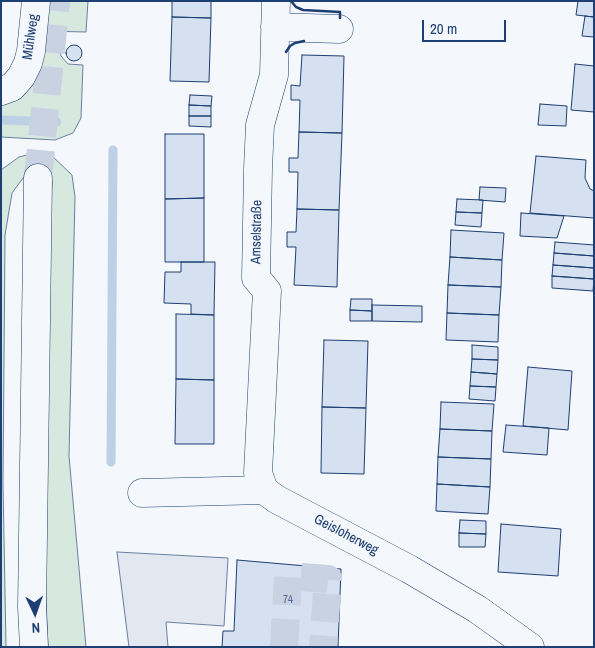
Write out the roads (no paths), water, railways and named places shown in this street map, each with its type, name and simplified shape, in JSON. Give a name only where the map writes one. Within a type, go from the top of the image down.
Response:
[{"type":"street","name":"Mühlweg","points":[[1,91],[12,87],[21,77],[28,63],[36,1]]},
{"type":"street","points":[[276,14],[340,29]]},
{"type":"street","name":"Amselstraße","points":[[264,490],[258,474],[266,291],[256,278],[258,169],[260,125],[274,75],[276,14]]},
{"type":"street","points":[[34,647],[32,607],[38,178]]},
{"type":"street","points":[[142,493],[264,490]]},
{"type":"street","name":"Geisloherweg","points":[[264,490],[276,499],[409,569],[477,609],[530,647]]},
{"type":"waterway","points":[[1,120],[57,122]]},
{"type":"waterway","points":[[111,462],[113,150]]},
{"type":"tunnel","points":[[38,178],[56,1]]},
{"type":"tunnel","points":[[284,647],[288,576],[328,579],[323,647]]}]
